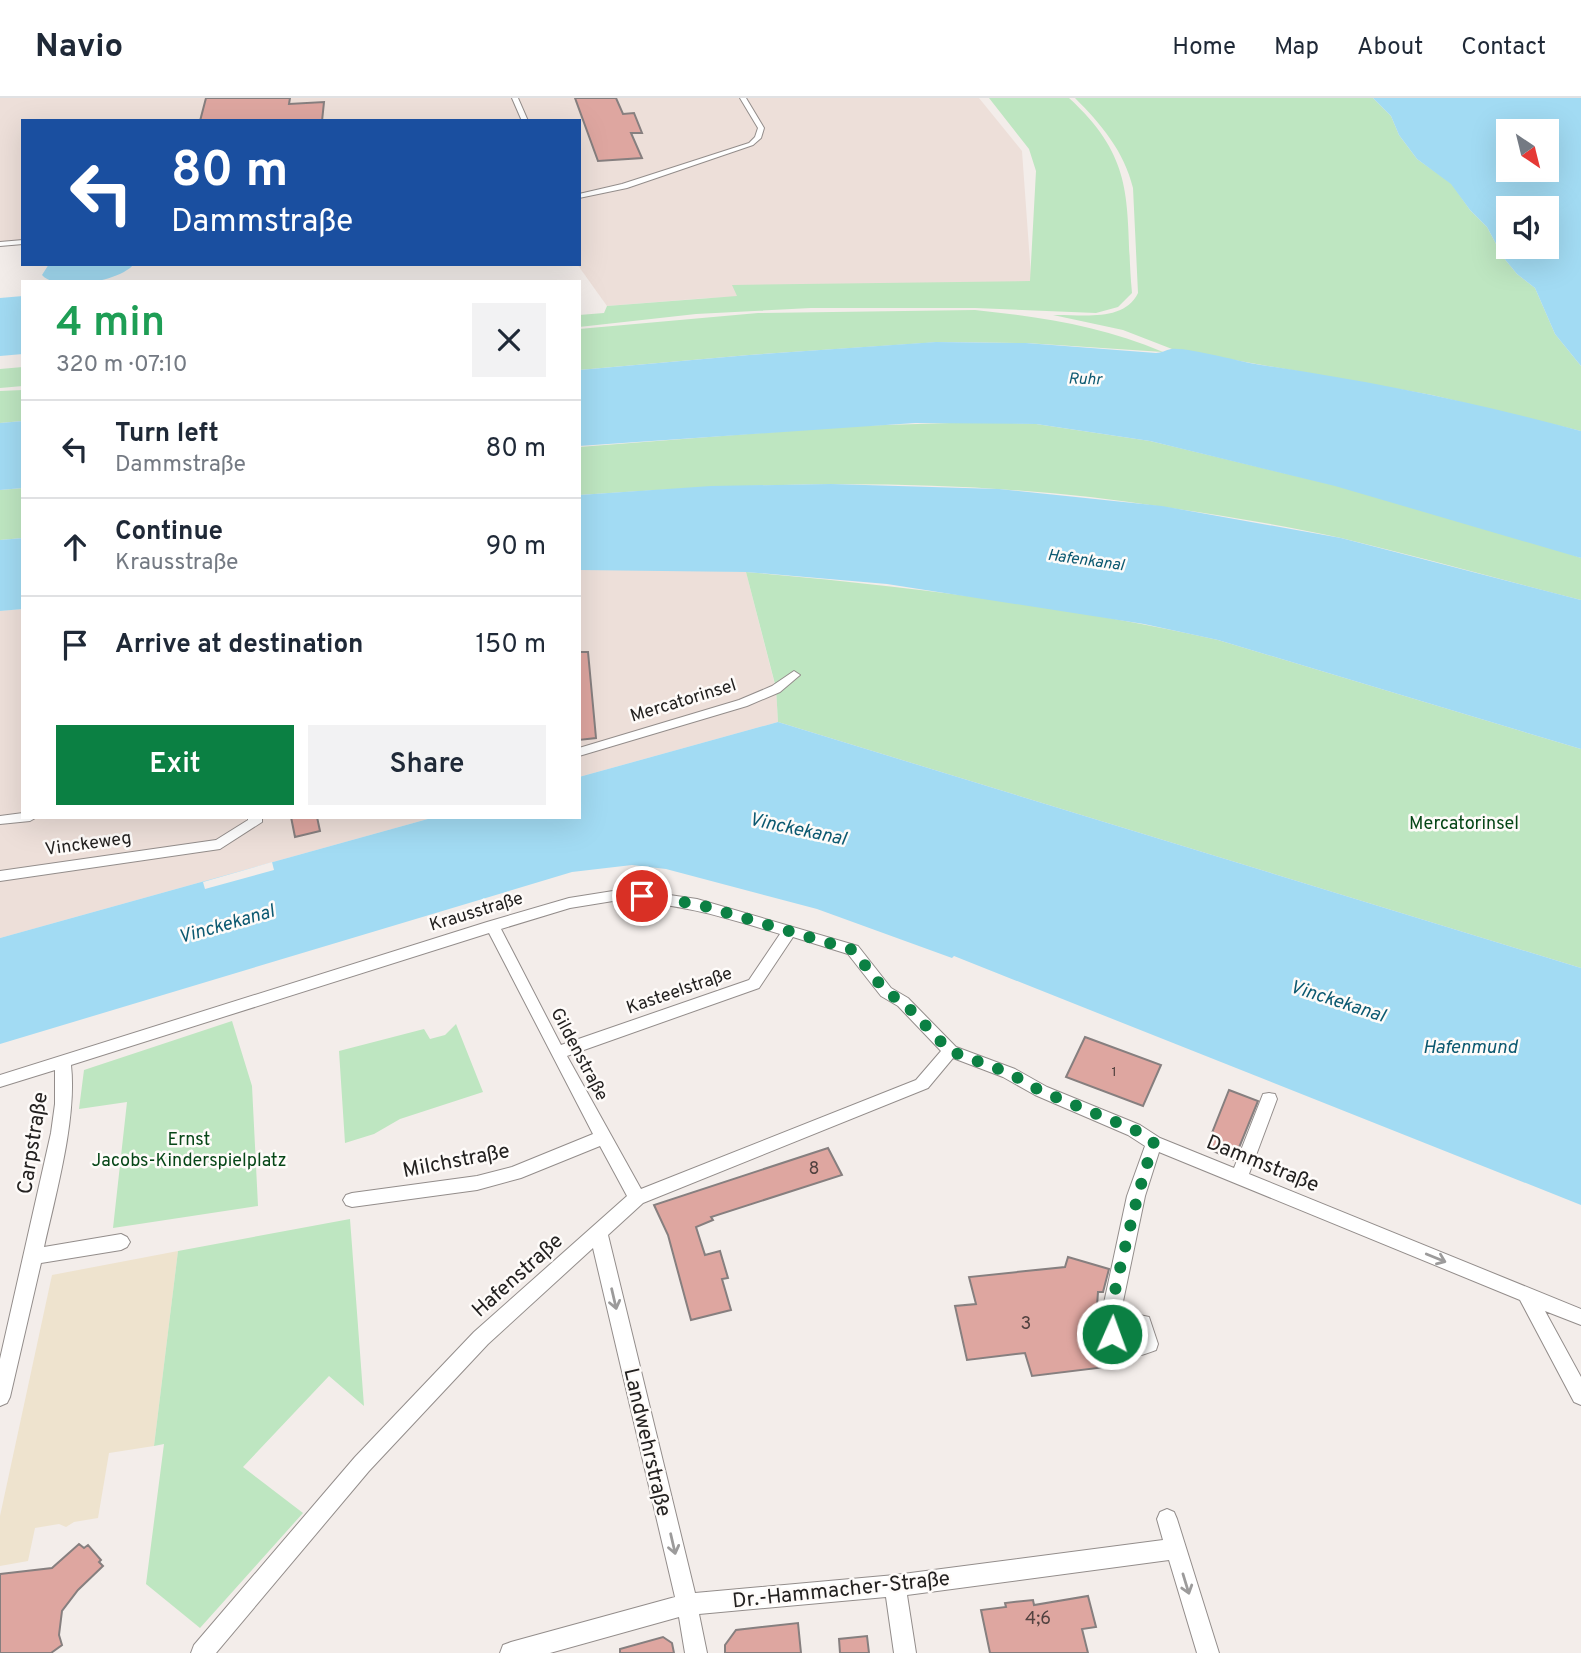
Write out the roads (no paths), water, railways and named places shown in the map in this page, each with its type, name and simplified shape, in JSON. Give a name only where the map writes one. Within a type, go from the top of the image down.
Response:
[{"type":"street","points":[[515,98],[524,119]]},
{"type":"street","points":[[581,196],[624,186],[751,144],[758,138],[761,128],[743,98]]},
{"type":"street","points":[[0,244],[21,242]]},
{"type":"street","name":"Mercatorinsel","points":[[581,751],[743,703],[776,688],[794,675]]},
{"type":"street","points":[[0,820],[21,818]]},
{"type":"street","name":"Vinckeweg","points":[[0,876],[220,844],[255,822],[256,819]]},
{"type":"street","name":"Krausstraße","points":[[0,1081],[492,926],[569,903],[613,896],[642,896],[697,904],[853,950],[886,992],[903,1002],[936,1038]]},
{"type":"street","name":"Gildenstraße","points":[[492,926],[557,1053],[637,1198]]},
{"type":"street","name":"Kasteelstraße","points":[[557,1053],[754,984],[789,932]]},
{"type":"street","name":"Dammstraße","points":[[936,1038],[950,1051],[1009,1073],[1041,1091],[1135,1130],[1154,1143],[1581,1317]]},
{"type":"street","name":"Hafenstraße","points":[[201,1653],[362,1464],[462,1357],[637,1198],[922,1084],[950,1051]]},
{"type":"street","name":"Carpstraße","points":[[0,1397],[35,1256],[64,1107],[65,1076],[62,1060]]},
{"type":"street","points":[[1239,1178],[1269,1099]]},
{"type":"street","name":"Milchstraße","points":[[352,1200],[477,1183],[516,1173],[603,1137]]},
{"type":"street","points":[[1110,1317],[1136,1196],[1154,1143]]},
{"type":"street","name":"Landwehrstraße","points":[[598,1232],[687,1604],[696,1653]]},
{"type":"street","points":[[35,1256],[121,1242]]},
{"type":"street","points":[[1525,1294],[1581,1396]]},
{"type":"street","points":[[1167,1519],[1208,1653]]},
{"type":"street","name":"Dr.-Hammacher-Straße","points":[[511,1653],[687,1604],[895,1586],[1176,1549]]},
{"type":"street","points":[[895,1586],[905,1653]]},
{"type":"water","points":[[1373,98],[1581,98],[1581,366],[1555,334],[1535,288],[1517,274],[1505,259],[1559,259],[1559,196],[1496,196],[1496,244],[1487,227],[1470,210],[1451,184],[1417,159],[1399,135],[1391,116]]},
{"type":"water","points":[[48,266],[132,266],[116,276],[103,280],[50,280],[42,275]]},
{"type":"water","points":[[21,296],[21,354],[0,356],[0,298]]},
{"type":"water","name":"Ruhr","points":[[936,342],[1026,343],[1156,353],[1179,349],[1422,393],[1501,411],[1581,431],[1581,558],[1335,486],[1150,441],[1036,424],[915,423],[581,446],[581,370]]},
{"type":"water","points":[[21,421],[21,488],[0,490],[0,423]]},
{"type":"water","name":"Hafenkanal","points":[[831,484],[999,489],[1162,506],[1341,538],[1581,600],[1581,749],[1218,640],[1144,624],[887,584],[746,572],[581,570],[581,495],[711,486]]},
{"type":"water","points":[[21,538],[21,609],[0,611],[0,540]]},
{"type":"water","name":"Hafenmund","points":[[778,722],[1581,968],[1581,1205],[954,956],[952,958],[817,909],[666,869],[632,865],[572,872],[0,1044],[0,938],[428,819],[581,819],[581,776]]},
{"type":"water label","name":"Vinckekanal","points":[[798,828]]},
{"type":"water label","name":"Vinckekanal","points":[[226,923]]},
{"type":"water label","name":"Vinckekanal","points":[[1338,1000]]},
{"type":"park label","name":"Ernst Jacobs-Kinderspielplatz","points":[[189,1149]]}]
